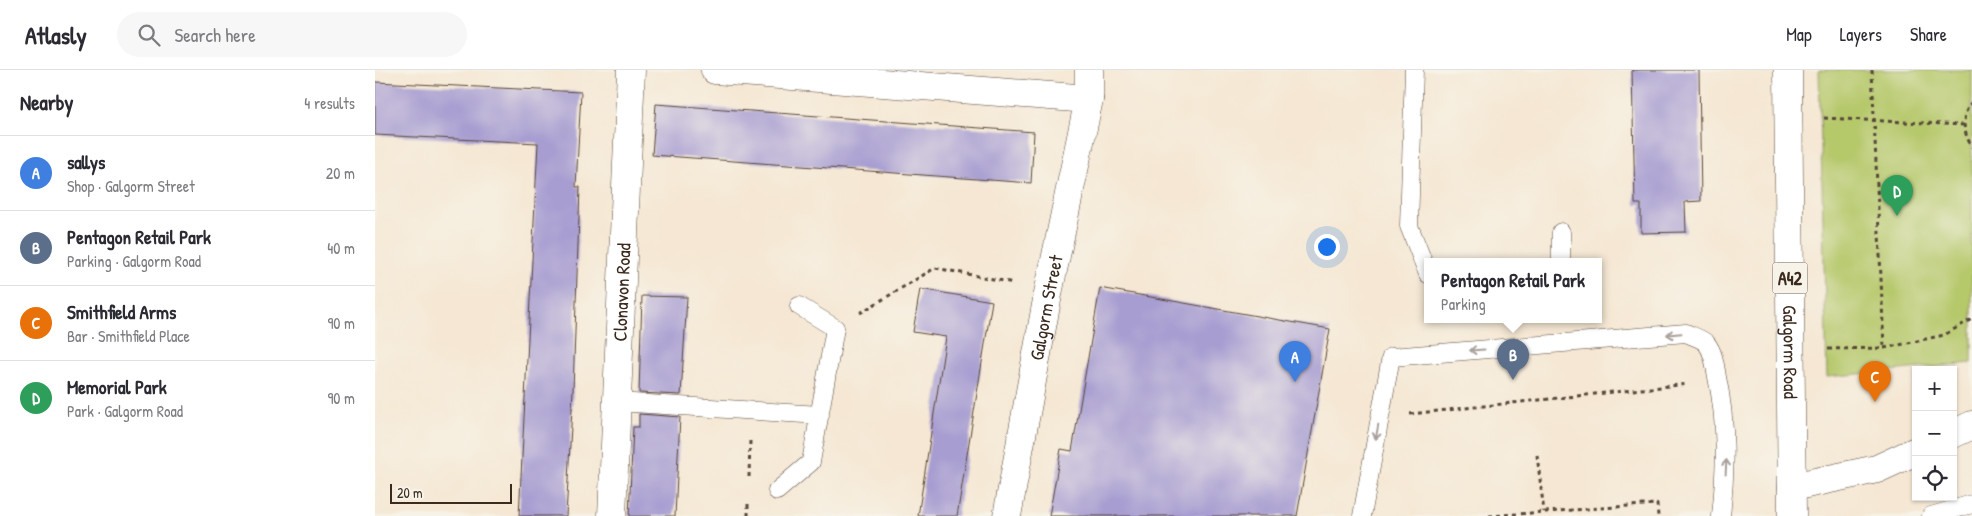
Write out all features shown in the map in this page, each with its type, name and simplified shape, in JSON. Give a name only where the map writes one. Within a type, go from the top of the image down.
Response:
[{"type":"street","name":"Clonavon Road","points":[[612,516],[631,70]]},
{"type":"street","points":[[715,70],[861,76],[1089,99]]},
{"type":"street","name":"Galgorm Street","points":[[1007,516],[1049,289],[1089,99],[1089,70]]},
{"type":"street","name":"Galgorm Road","points":[[1788,70],[1792,516]]},
{"type":"street","points":[[1957,432],[1972,425]]},
{"type":"street","points":[[1792,487],[1877,469],[1912,453]]},
{"type":"lane","points":[[1414,70],[1409,226],[1424,264]]},
{"type":"lane","points":[[1561,232],[1561,258]]},
{"type":"lane","points":[[777,491],[811,462],[835,328],[799,306]]},
{"type":"lane","points":[[1362,516],[1391,357],[1686,333],[1706,343],[1713,357],[1718,380],[1724,413],[1727,464],[1721,516]]},
{"type":"lane","points":[[617,402],[820,415]]},
{"type":"lane","points":[[1931,516],[1972,504]]},
{"type":"path","points":[[1872,70],[1884,348]]},
{"type":"path","points":[[1972,102],[1965,114],[1964,125],[1966,137],[1972,148]]},
{"type":"path","points":[[1825,118],[1964,125]]},
{"type":"path","points":[[835,328],[935,268],[1049,289]]},
{"type":"path","points":[[1828,349],[1884,348],[1944,335],[1972,318]]},
{"type":"path","points":[[1380,417],[1718,380]]},
{"type":"path","points":[[749,485],[751,410]]},
{"type":"path","points":[[1537,455],[1544,512]]},
{"type":"path","points":[[748,516],[749,494]]},
{"type":"path","points":[[1489,516],[1657,504],[1658,516]]},
{"type":"green space","points":[[1819,70],[1972,70],[1972,363],[1912,366],[1912,369],[1827,377]]},
{"type":"building","points":[[1632,70],[1699,70],[1701,201],[1685,202],[1686,232],[1641,233],[1641,204],[1635,204]]},
{"type":"building","points":[[375,82],[581,92],[576,187],[580,187],[573,390],[566,516],[519,516],[538,143],[375,135]]},
{"type":"building","points":[[656,104],[1034,132],[1031,183],[652,155]]},
{"type":"building","points":[[1100,288],[1330,329],[1297,516],[1049,516],[1061,449],[1072,451]]},
{"type":"building","points":[[920,289],[992,301],[957,516],[918,516],[946,337],[913,332]]},
{"type":"building","points":[[642,296],[687,297],[681,395],[639,393]]},
{"type":"building","points":[[639,414],[680,417],[675,516],[629,516],[633,427],[639,427]]},
{"type":"place","name":"Memorial Park","points":[[1897,216]]},
{"type":"place","name":"Pentagon Retail Park","points":[[1513,380]]},
{"type":"place","name":"sallys","points":[[1295,382]]},
{"type":"place","name":"Smithfield Arms","points":[[1875,402]]}]
